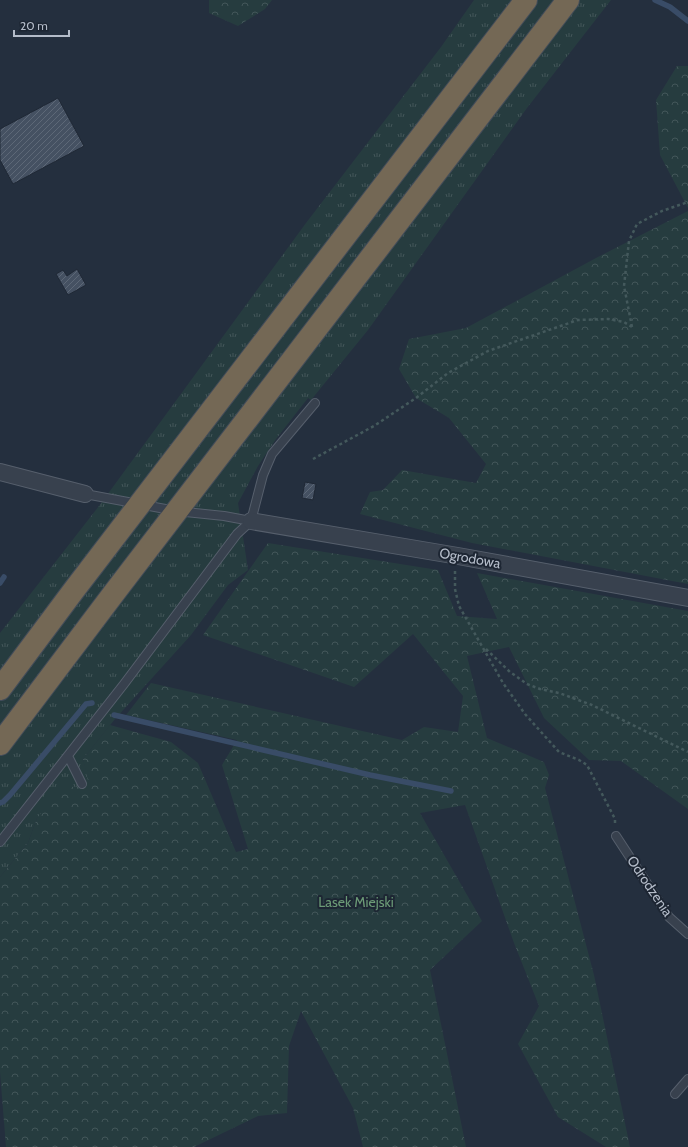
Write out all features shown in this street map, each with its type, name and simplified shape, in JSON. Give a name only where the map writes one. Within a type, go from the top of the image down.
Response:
[{"type":"highway","points":[[0,689],[526,0]]},
{"type":"highway","points":[[0,744],[176,511],[568,0]]},
{"type":"street","points":[[0,472],[85,494]]},
{"type":"street","name":"Ogrodowa","points":[[251,521],[458,556],[688,598]]},
{"type":"lane","points":[[0,842],[124,684],[237,534],[251,521],[263,474],[272,454],[315,403]]},
{"type":"lane","points":[[85,494],[176,511],[224,516],[251,521]]},
{"type":"lane","points":[[68,756],[82,784]]},
{"type":"lane","name":"Odrodzenia","points":[[616,836],[669,917],[688,934]]},
{"type":"lane","points":[[675,1094],[688,1079]]},
{"type":"path","points":[[313,459],[374,426],[416,398],[448,373],[488,351],[578,320],[608,319],[624,322],[632,327],[624,286],[629,241],[637,224],[662,210],[688,202]]},
{"type":"path","points":[[458,556],[455,589],[459,606],[484,647],[503,683],[525,714],[559,752],[587,765],[615,819],[616,836]]},
{"type":"path","points":[[484,647],[510,672],[527,684],[592,704],[688,752]]},
{"type":"green space","points":[[209,0],[272,0],[265,9],[238,26],[209,13]]},
{"type":"green space","points":[[474,0],[611,0],[527,108],[368,330],[311,400],[308,398],[276,439],[258,466],[238,503],[248,570],[228,585],[191,635],[115,719],[83,759],[89,781],[75,787],[37,818],[28,843],[0,877],[0,633],[99,506],[306,223],[441,47]]},
{"type":"green space","points":[[677,66],[688,66],[688,208],[660,155],[656,100]]},
{"type":"green space","points":[[688,211],[688,584],[472,543],[360,514],[370,492],[383,490],[402,470],[476,483],[486,464],[449,418],[416,398],[399,369],[409,339],[466,328],[596,258]]},
{"type":"green space","name":"Lasek Miejski","points":[[268,543],[438,570],[457,616],[497,619],[477,573],[688,611],[688,809],[621,761],[589,760],[544,718],[509,647],[467,656],[487,738],[544,762],[549,775],[545,788],[594,975],[630,1147],[606,1147],[558,1117],[518,1044],[539,1006],[514,943],[465,805],[420,813],[482,921],[430,970],[466,1147],[363,1147],[353,1108],[301,1011],[289,1046],[287,1113],[258,1116],[194,1147],[6,1147],[0,1072],[0,877],[28,843],[37,818],[64,786],[75,787],[88,781],[83,759],[110,725],[171,742],[198,763],[236,852],[248,849],[222,765],[237,740],[126,715],[151,683],[402,740],[424,727],[458,732],[463,696],[413,634],[354,687],[203,635]]},
{"type":"building","points":[[58,98],[84,146],[13,184],[0,160],[0,129]]},
{"type":"building","points":[[77,269],[86,285],[68,295],[56,274],[63,270],[67,276]]},
{"type":"building","points":[[305,482],[316,484],[313,500],[302,498]]},
{"type":"waterway","points":[[655,0],[670,7],[688,21]]},
{"type":"waterway","points":[[0,583],[4,577]]},
{"type":"waterway","points":[[0,803],[10,795],[86,704],[92,703]]},
{"type":"waterway","points":[[114,715],[370,775],[451,791]]}]
